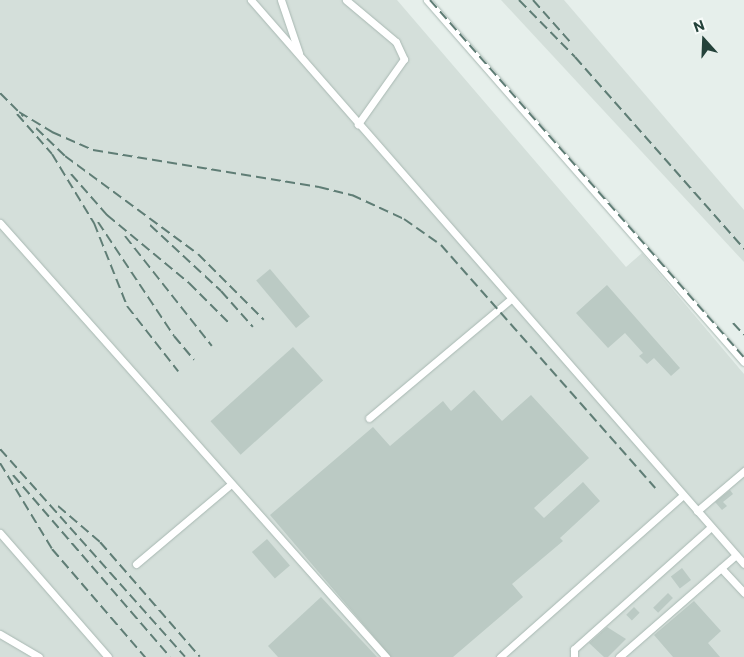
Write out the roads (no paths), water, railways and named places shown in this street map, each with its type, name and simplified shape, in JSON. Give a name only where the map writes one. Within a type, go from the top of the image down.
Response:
[{"type":"lane","points":[[251,0],[511,300],[744,564]]},
{"type":"lane","points":[[281,0],[301,58]]},
{"type":"lane","points":[[346,0],[396,42],[404,59],[358,124]]},
{"type":"lane","points":[[427,0],[744,362]]},
{"type":"lane","points":[[0,223],[386,657]]},
{"type":"lane","points":[[369,418],[511,300]]},
{"type":"lane","points":[[697,511],[744,471]]},
{"type":"lane","points":[[136,564],[231,484]]},
{"type":"lane","points":[[500,657],[683,496]]},
{"type":"lane","points":[[574,657],[574,649],[711,527]]},
{"type":"lane","points":[[0,534],[108,657]]},
{"type":"lane","points":[[619,657],[736,555]]},
{"type":"lane","points":[[721,568],[744,593]]},
{"type":"lane","points":[[0,634],[39,657]]},
{"type":"railway","points":[[430,0],[744,357]]},
{"type":"railway","points":[[519,0],[575,57],[744,249]]},
{"type":"railway","points":[[533,0],[571,43]]},
{"type":"railway","points":[[0,93],[23,116]]},
{"type":"railway","points":[[19,112],[52,132],[93,150],[319,187],[352,195],[404,219],[441,245],[655,488]]},
{"type":"railway","points":[[17,114],[52,154],[94,223],[127,306],[178,371]]},
{"type":"railway","points":[[36,128],[65,156],[198,254],[264,320]]},
{"type":"railway","points":[[71,174],[107,215],[189,283],[231,325]]},
{"type":"railway","points":[[98,222],[174,336],[194,360]]},
{"type":"railway","points":[[150,225],[221,291],[253,327]]},
{"type":"railway","points":[[125,236],[212,346]]},
{"type":"railway","points":[[733,323],[744,335]]},
{"type":"railway","points":[[0,449],[185,657]]},
{"type":"railway","points":[[0,463],[52,549],[145,657]]},
{"type":"railway","points":[[13,475],[170,657]]},
{"type":"railway","points":[[58,506],[100,542],[200,657]]}]
